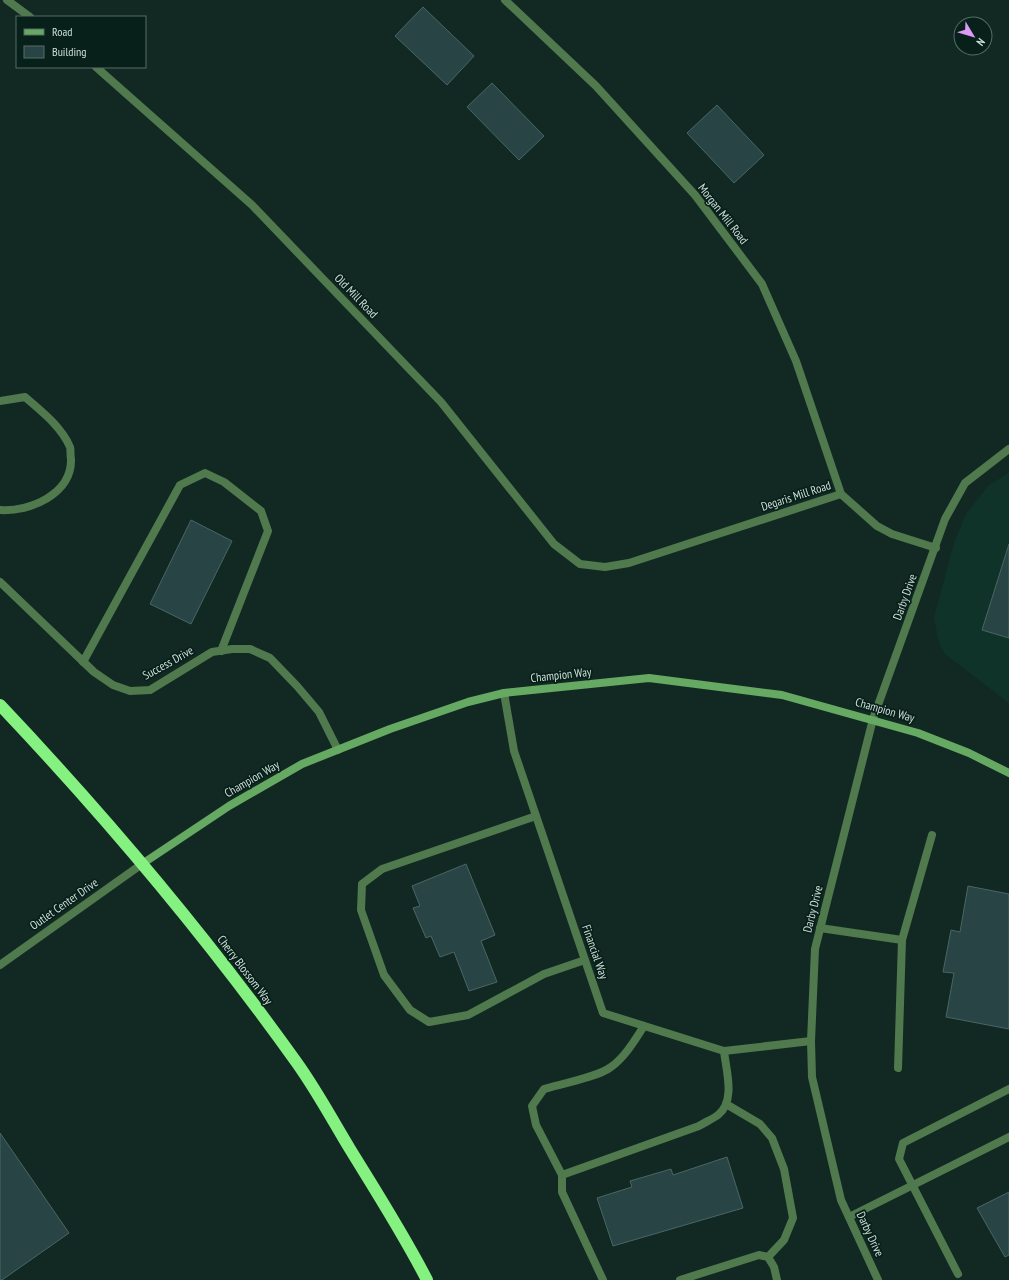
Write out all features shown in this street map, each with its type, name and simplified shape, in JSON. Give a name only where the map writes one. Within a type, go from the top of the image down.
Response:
[{"type":"highway","name":"Cherry Blossom Way","points":[[0,706],[52,760],[142,864],[204,940],[298,1064],[399,1228],[427,1280]]},
{"type":"main road","name":"Champion Way","points":[[142,864],[229,806],[302,764],[390,729],[468,702],[504,693],[649,678],[782,695],[873,719],[918,733],[969,753],[1009,773]]},
{"type":"street","points":[[7,0],[29,16]]},
{"type":"street","name":"Morgan Mill Road","points":[[505,0],[596,86],[695,195],[762,284],[796,361],[841,494]]},
{"type":"street","name":"Old Mill Road","points":[[97,68],[252,205],[441,402],[554,544],[577,561]]},
{"type":"street","points":[[0,401],[25,397],[50,418],[70,447],[71,469],[55,494],[32,507],[12,511],[0,510]]},
{"type":"street","points":[[936,548],[945,519],[965,483],[1009,449]]},
{"type":"street","points":[[84,662],[180,485],[205,473],[224,482],[261,510],[268,531],[221,650]]},
{"type":"street","name":"Degaris Mill Road","points":[[577,561],[580,564],[605,567],[629,563],[841,494],[877,526],[892,534],[936,548]]},
{"type":"street","name":"Darby Drive","points":[[878,1280],[842,1200],[812,1077],[811,1041],[815,949],[873,719],[936,548]]},
{"type":"street","name":"Success Drive","points":[[0,582],[94,672],[113,685],[130,691],[150,690],[212,652],[232,649],[250,649],[270,658],[319,712],[338,750]]},
{"type":"street","name":"Financial Way","points":[[504,693],[514,751],[603,1013],[724,1051],[811,1041]]},
{"type":"street","points":[[536,816],[382,869],[362,884],[361,910],[384,975],[410,1010],[429,1022],[468,1015],[544,974],[585,960]]},
{"type":"street","points":[[898,1068],[902,940],[932,835]]},
{"type":"street","name":"Outlet Center Drive","points":[[0,965],[142,864]]},
{"type":"street","points":[[820,928],[902,940]]},
{"type":"street","points":[[603,1280],[562,1192],[562,1176],[536,1125],[532,1106],[544,1089],[591,1076],[611,1068],[627,1052],[644,1026]]},
{"type":"street","points":[[562,1176],[699,1126],[719,1114],[726,1104],[729,1088],[724,1051]]},
{"type":"street","points":[[958,1274],[899,1159],[903,1143],[1009,1089]]},
{"type":"street","points":[[726,1104],[760,1124],[772,1138],[784,1169],[793,1218],[784,1240],[768,1257]]},
{"type":"street","points":[[849,1217],[1009,1137]]},
{"type":"street","points":[[680,1280],[759,1255],[768,1257],[774,1267],[777,1280]]},
{"type":"shaded area","points":[[1009,473],[1009,703],[945,654],[939,643],[934,618],[954,543],[966,514],[989,485]]},
{"type":"building","points":[[423,7],[474,56],[447,85],[395,36]]},
{"type":"building","points":[[492,83],[544,136],[519,160],[467,107]]},
{"type":"building","points":[[717,105],[764,155],[734,183],[687,133]]},
{"type":"building","points":[[191,520],[232,541],[191,624],[150,604]]},
{"type":"building","points":[[1009,544],[1009,638],[982,630]]},
{"type":"building","points":[[466,864],[495,935],[481,941],[497,982],[469,991],[454,952],[440,957],[431,936],[426,938],[413,908],[420,906],[412,886]]},
{"type":"building","points":[[968,886],[1009,894],[1009,1029],[946,1017],[954,973],[943,972],[951,930],[960,932]]},
{"type":"building","points":[[0,1133],[69,1233],[2,1280],[0,1280]]},
{"type":"building","points":[[727,1157],[743,1208],[613,1246],[597,1198],[632,1187],[630,1181],[671,1169],[673,1175]]},
{"type":"building","points":[[1009,1192],[1009,1255],[1005,1257],[977,1208]]}]
